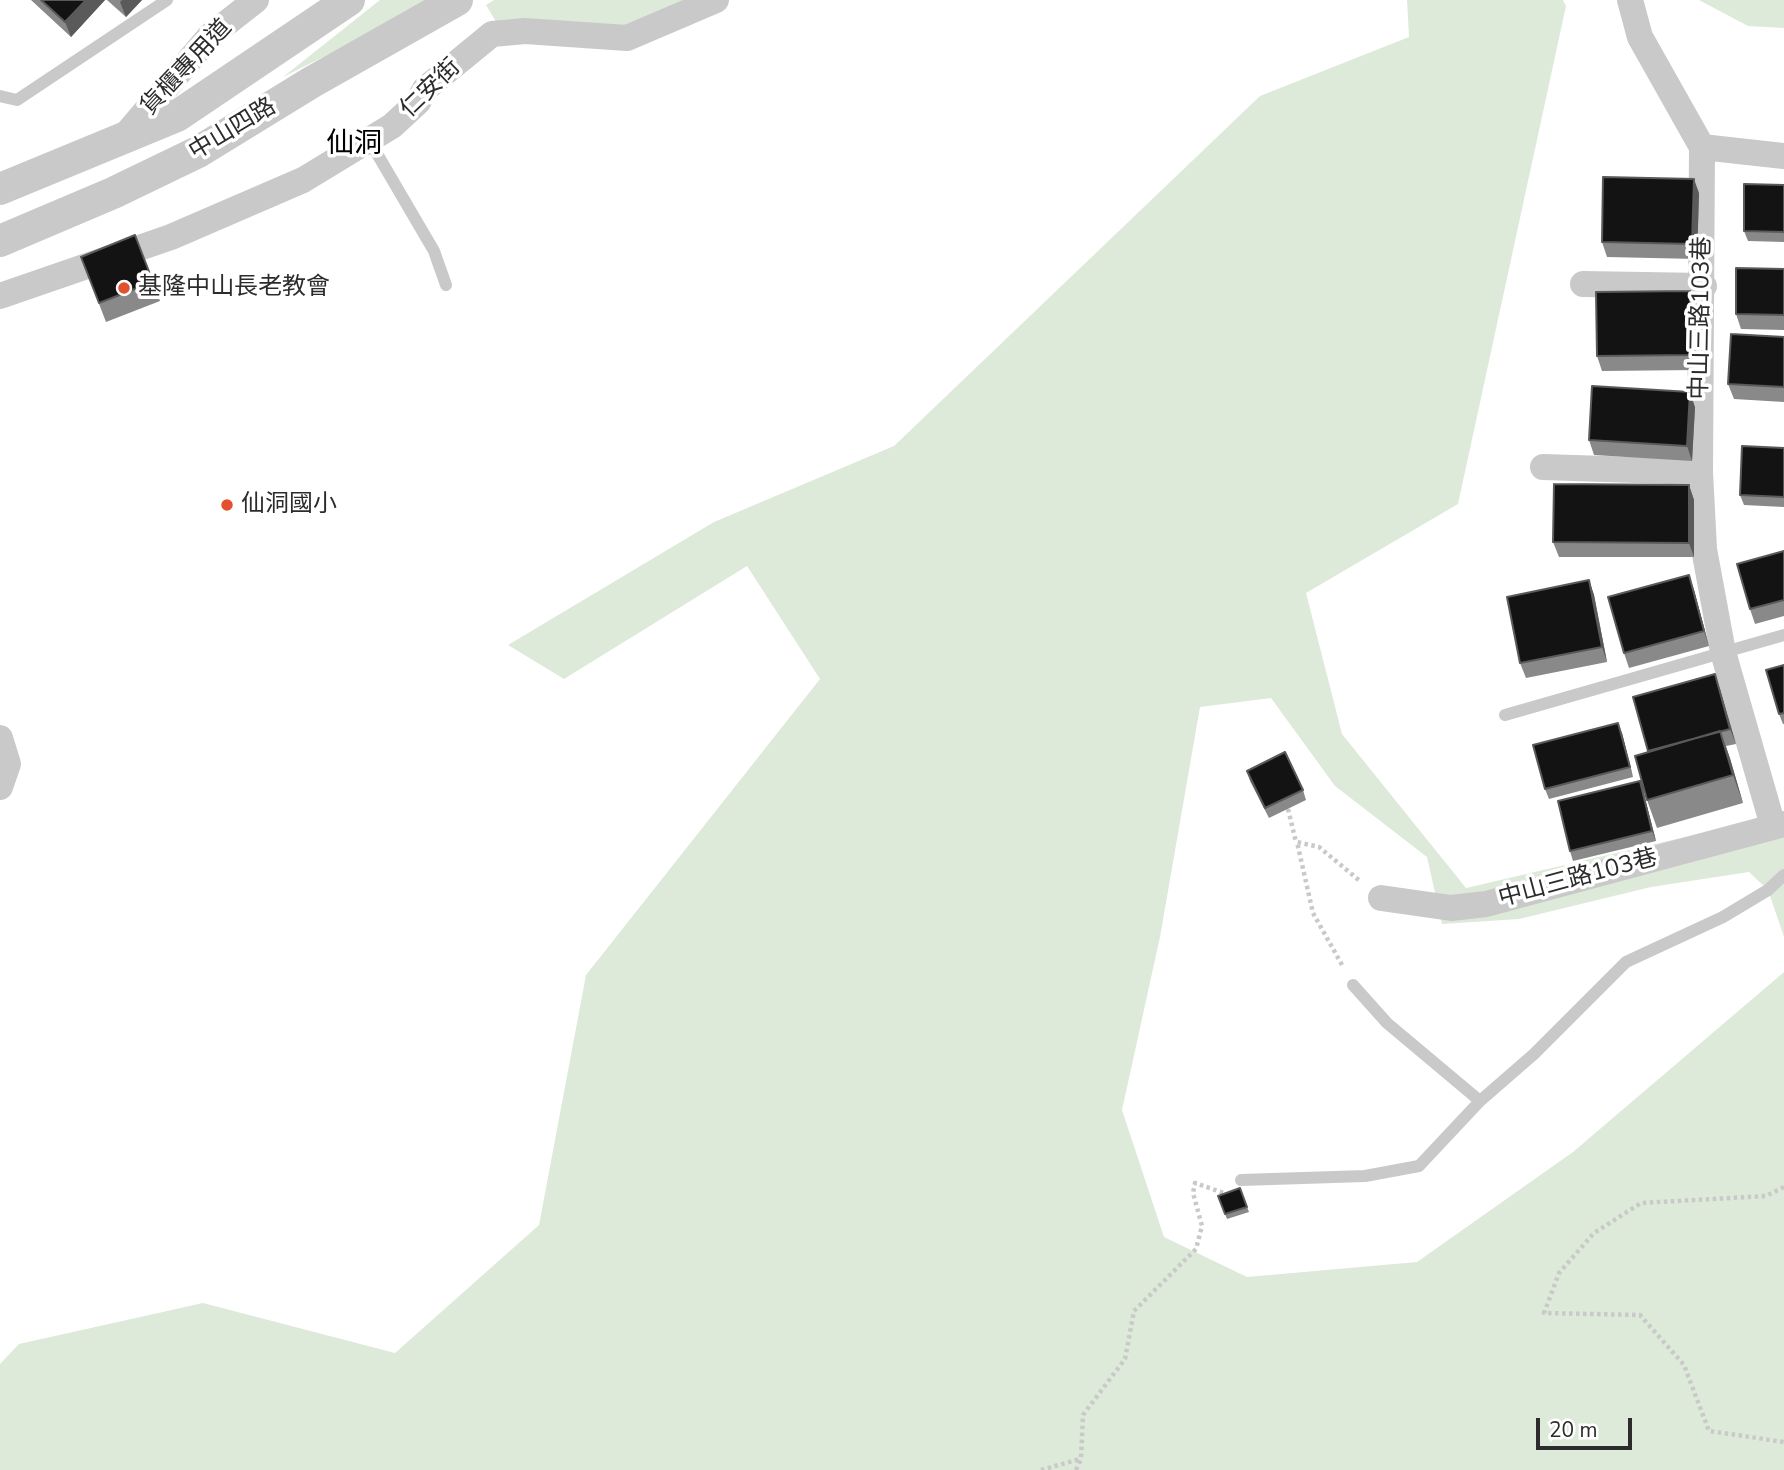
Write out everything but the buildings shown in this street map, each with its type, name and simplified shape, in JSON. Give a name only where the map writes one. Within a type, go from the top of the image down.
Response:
[{"type":"street","name":"貨櫃專用道","points":[[122,139],[210,36],[256,0]]},
{"type":"street","points":[[0,189],[177,116],[349,0]]},
{"type":"street","name":"中山四路","points":[[0,241],[113,193],[198,152],[312,82],[457,0]]},
{"type":"street","name":"仁安街","points":[[0,296],[171,237],[303,180],[392,126],[418,102],[425,89],[492,34],[525,31],[627,38],[716,0]]},
{"type":"street","name":"中山三路103巷","points":[[1381,898],[1451,908],[1486,904],[1779,825],[1723,652],[1704,549],[1700,472],[1704,286],[1702,147],[1640,37],[1630,0]]},
{"type":"street","points":[[1702,147],[1784,156]]},
{"type":"street","points":[[1583,284],[1704,286]]},
{"type":"street","points":[[1543,467],[1700,472]]},
{"type":"street","points":[[0,737],[8,764],[0,787]]},
{"type":"lane","points":[[0,96],[17,100],[167,0]]},
{"type":"lane","points":[[369,141],[434,251],[446,285]]},
{"type":"lane","points":[[1505,715],[1601,690],[1784,635]]},
{"type":"lane","points":[[1241,1180],[1365,1176],[1419,1166],[1480,1101],[1534,1054],[1626,962],[1723,916],[1768,890],[1784,875]]},
{"type":"lane","points":[[1353,985],[1387,1023],[1480,1101]]},
{"type":"path","points":[[1288,809],[1296,843]]},
{"type":"path","points":[[1353,985],[1313,913],[1297,842],[1319,847],[1381,898]]},
{"type":"path","points":[[1076,1470],[1081,1459],[1083,1415],[1125,1359],[1134,1311],[1196,1249],[1202,1226],[1193,1193],[1195,1182],[1223,1194],[1241,1180]]},
{"type":"path","points":[[1784,1187],[1766,1196],[1641,1203],[1594,1233],[1559,1273],[1545,1313],[1640,1315],[1684,1365],[1709,1431],[1784,1442]]},
{"type":"path","points":[[1041,1470],[1081,1459]]},
{"type":"green space","points":[[380,0],[438,0],[283,77]]},
{"type":"green space","points":[[494,0],[696,0],[624,32],[499,27],[486,5]]},
{"type":"green space","points":[[1407,0],[1563,0],[1566,6],[1458,504],[1306,593],[1342,734],[1466,888],[1784,814],[1784,937],[1768,890],[1749,872],[1651,887],[1519,919],[1442,924],[1427,857],[1335,786],[1271,698],[1200,707],[1160,937],[1122,1110],[1164,1237],[1247,1277],[1417,1262],[1573,1152],[1784,972],[1784,1470],[0,1470],[0,1364],[19,1344],[203,1303],[395,1353],[539,1225],[586,975],[820,679],[747,566],[564,679],[508,645],[714,522],[894,446],[1260,96],[1409,37]]},
{"type":"green space","points":[[1699,0],[1784,0],[1784,28],[1748,26]]},
{"type":"place","name":"基隆中山長老教會","points":[[124,288]]},
{"type":"place","name":"仙洞國小","points":[[227,505]]},
{"type":"district","name":"仙洞","points":[[354,145]]}]
